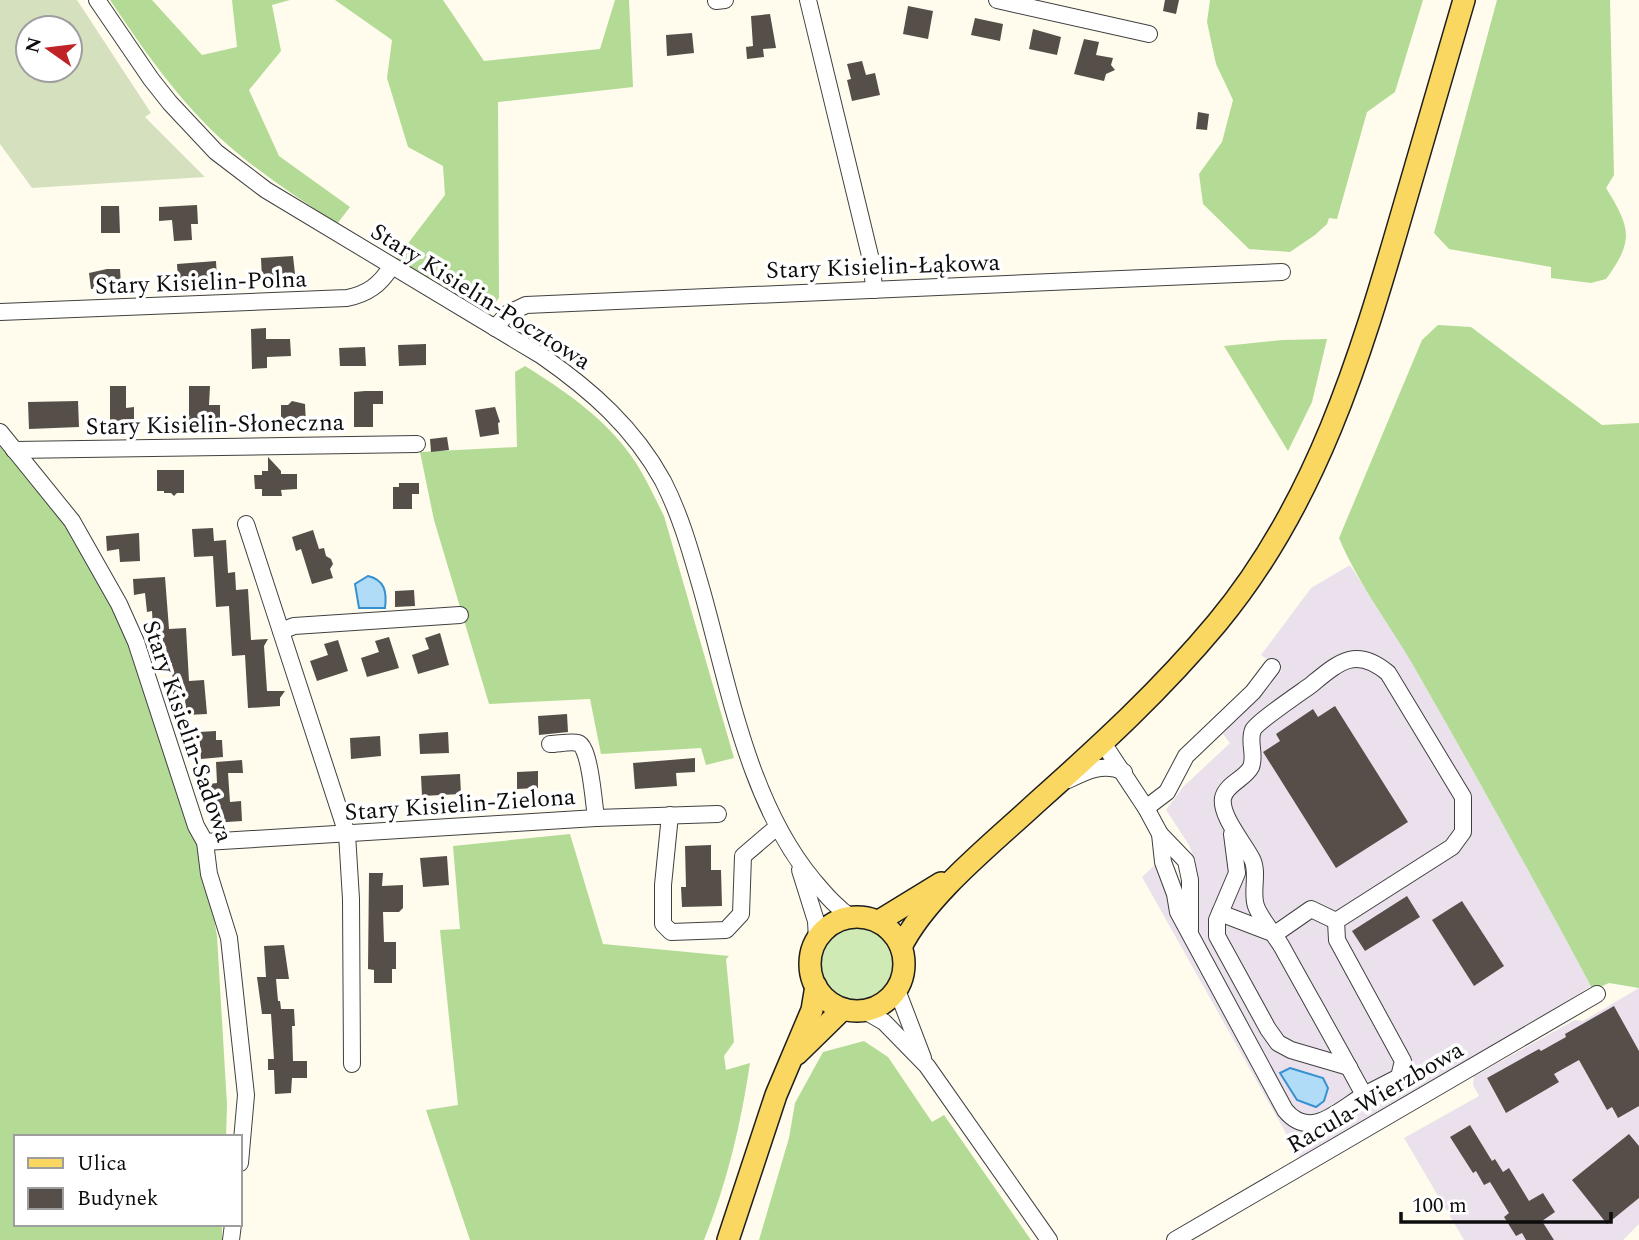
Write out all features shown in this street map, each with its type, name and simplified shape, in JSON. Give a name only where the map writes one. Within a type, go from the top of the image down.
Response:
[{"type":"main road","points":[[901,947],[913,926],[961,871],[1141,708],[1218,622],[1261,561],[1301,491],[1341,405],[1360,355],[1464,0]]},
{"type":"main road","points":[[879,921],[961,871]]},
{"type":"main road","points":[[728,1240],[776,1095],[812,1010],[816,986],[811,962],[817,940],[826,929],[839,921],[863,917],[879,921],[895,936],[901,947],[904,971],[897,990],[884,1003],[873,1009],[853,1010],[829,1002],[816,986]]},
{"type":"main road","points":[[793,1057],[853,1010]]},
{"type":"street","name":"Stary Kisielin-Pocztowa","points":[[97,0],[151,79],[216,152],[266,190],[576,380],[604,404],[630,433],[662,480],[685,532],[740,728],[762,793],[797,861],[817,921],[817,940]]},
{"type":"street","points":[[808,0],[872,264],[874,290]]},
{"type":"street","points":[[997,0],[1149,34]]},
{"type":"street","name":"Stary Kisielin-Polna","points":[[0,312],[347,298],[363,295],[375,288],[391,267]]},
{"type":"street","name":"Stary Kisielin-Łąkowa","points":[[495,328],[508,314],[526,305],[1282,272]]},
{"type":"street","name":"Stary Kisielin-Sadowa","points":[[0,432],[72,521],[119,604],[136,642],[196,826],[205,842],[209,874],[229,938],[246,1094],[242,1140]]},
{"type":"street","name":"Stary Kisielin-Słoneczna","points":[[14,450],[417,444]]},
{"type":"street","points":[[246,524],[347,834],[351,899],[352,1064]]},
{"type":"street","points":[[281,631],[294,626],[460,615]]},
{"type":"street","points":[[1336,921],[1452,847],[1463,832],[1463,797],[1388,673],[1375,662],[1360,657],[1339,662],[1282,708],[1258,723],[1252,732],[1251,766],[1227,789],[1223,797],[1236,850],[1237,873],[1217,920],[1217,936],[1278,1043],[1292,1050],[1349,1067]]},
{"type":"street","points":[[1146,808],[1167,792],[1186,756],[1254,692],[1272,667]]},
{"type":"street","points":[[550,744],[579,743],[583,746],[588,759],[596,818]]},
{"type":"street","points":[[1103,743],[1124,772],[1160,834],[1186,861],[1190,880],[1191,936]]},
{"type":"street","points":[[1056,786],[1100,767],[1124,772]]},
{"type":"street","name":"Stary Kisielin-Zielona","points":[[205,842],[596,818],[718,814]]},
{"type":"street","points":[[670,815],[663,885],[663,924],[671,932],[726,930],[741,914],[743,856],[778,827]]},
{"type":"street","points":[[1229,821],[1254,862],[1256,906],[1275,934],[1364,1095]]},
{"type":"street","points":[[1160,834],[1163,862],[1178,912],[1285,1110],[1293,1119],[1304,1125],[1318,1123],[1399,1077],[1403,1061],[1337,940],[1336,921]]},
{"type":"street","name":"Stary Kisielin-Pocztowa","points":[[797,861],[832,902],[852,918]]},
{"type":"street","points":[[1275,934],[1311,909],[1336,921]]},
{"type":"street","points":[[1220,913],[1275,934]]},
{"type":"street","points":[[897,990],[927,1066]]},
{"type":"street","name":"Racula-Wierzbowa","points":[[1175,1240],[1597,994]]},
{"type":"street","points":[[853,1010],[884,1022],[927,1066],[1049,1240]]},
{"type":"shaded area","points":[[1350,565],[1407,654],[1591,986],[1440,1080],[1407,1099],[1402,1098],[1402,1102],[1301,1160],[1142,877],[1157,863],[1177,881],[1184,878],[1180,869],[1195,861],[1189,845],[1166,810],[1183,787],[1230,743],[1223,734],[1282,670],[1261,655],[1311,588]]},
{"type":"shaded area","points":[[1639,988],[1639,1224],[1623,1240],[1464,1240],[1404,1138],[1479,1096],[1473,1085],[1474,1076],[1575,1020],[1583,1021]]},
{"type":"green space","points":[[0,0],[77,0],[151,113],[145,117],[205,177],[32,188],[0,144]]},
{"type":"green space","points":[[110,0],[152,0],[202,55],[237,47],[232,0],[290,0],[272,5],[281,51],[249,90],[279,156],[350,207],[337,224],[248,162],[204,123],[161,72]]},
{"type":"green space","points":[[335,0],[443,0],[484,61],[600,49],[615,0],[629,0],[633,87],[498,102],[499,298],[486,314],[396,259],[445,195],[443,166],[408,147],[387,78],[392,40]]},
{"type":"green space","points":[[1210,0],[1423,0],[1395,92],[1367,112],[1337,219],[1329,218],[1327,224],[1315,235],[1290,252],[1249,249],[1203,204],[1199,174],[1222,142],[1233,100],[1216,64],[1207,22]]},
{"type":"green space","points":[[1497,0],[1610,0],[1614,175],[1606,188],[1620,213],[1626,233],[1622,254],[1606,279],[1591,283],[1551,278],[1551,267],[1449,249],[1434,233]]},
{"type":"green space","points":[[1438,325],[1471,327],[1602,425],[1639,423],[1639,988],[1609,983],[1593,990],[1462,751],[1356,573],[1339,538],[1422,340]]},
{"type":"green space","points":[[1327,339],[1312,402],[1288,451],[1224,346]]},
{"type":"green space","points":[[525,366],[566,393],[604,424],[626,449],[647,482],[664,516],[734,758],[706,765],[701,748],[601,754],[590,699],[489,704],[434,520],[420,452],[517,447],[515,372]]},
{"type":"green space","points":[[0,430],[104,568],[201,843],[217,936],[227,1105],[226,1135],[14,1135],[14,1226],[222,1226],[222,1240],[0,1240]]},
{"type":"green space","points":[[570,834],[603,944],[729,956],[726,959],[734,1042],[724,1056],[726,1070],[750,1063],[732,1153],[704,1240],[470,1240],[426,1110],[458,1105],[440,930],[460,929],[453,846]]},
{"type":"green space","points":[[849,927],[863,927],[877,933],[887,943],[893,964],[887,985],[877,995],[863,1001],[849,1001],[835,995],[825,985],[819,971],[819,957],[825,943],[835,933]]},
{"type":"green space","points":[[864,1041],[888,1057],[932,1122],[944,1115],[1031,1240],[759,1240],[789,1138],[795,1103],[823,1052]]},
{"type":"water","points":[[368,576],[378,580],[384,588],[385,608],[359,608],[355,584]]},
{"type":"water","points":[[1290,1068],[1323,1078],[1328,1088],[1324,1101],[1316,1107],[1297,1100],[1280,1073]]},
{"type":"building","points":[[1165,0],[1179,0],[1176,14],[1163,11]]},
{"type":"building","points":[[908,6],[933,11],[928,39],[903,34]]},
{"type":"building","points":[[770,14],[776,48],[763,49],[764,57],[747,59],[746,47],[753,46],[751,16]]},
{"type":"building","points":[[975,18],[1003,24],[1000,41],[971,35]]},
{"type":"building","points":[[1033,29],[1061,37],[1057,55],[1029,49]]},
{"type":"building","points":[[692,33],[694,53],[667,56],[666,35]]},
{"type":"building","points":[[1084,39],[1099,42],[1096,55],[1113,58],[1111,65],[1115,70],[1106,74],[1104,81],[1074,74]]},
{"type":"building","points":[[862,61],[866,75],[875,73],[880,95],[852,101],[847,80],[851,79],[847,64]]},
{"type":"building","points":[[1198,112],[1209,114],[1207,130],[1196,129]]},
{"type":"building","points":[[197,205],[198,224],[191,224],[192,240],[174,241],[172,220],[159,221],[159,207]]},
{"type":"building","points":[[101,206],[119,206],[120,233],[101,233]]},
{"type":"building","points":[[293,256],[295,274],[275,275],[276,279],[262,280],[261,258]]},
{"type":"building","points":[[216,261],[217,280],[188,284],[178,282],[177,264]]},
{"type":"building","points":[[120,269],[121,286],[91,289],[89,273]]},
{"type":"building","points":[[266,328],[266,339],[290,339],[291,356],[267,357],[267,368],[252,369],[251,329]]},
{"type":"building","points":[[426,344],[426,365],[399,366],[398,345]]},
{"type":"building","points":[[365,347],[366,366],[340,366],[339,348]]},
{"type":"building","points":[[110,386],[126,386],[126,408],[134,407],[134,422],[110,425]]},
{"type":"building","points":[[189,386],[210,386],[209,405],[220,405],[220,418],[226,418],[226,432],[205,432],[205,426],[189,426]]},
{"type":"building","points":[[383,391],[383,404],[373,404],[373,427],[354,427],[354,392]]},
{"type":"building","points":[[78,401],[79,427],[29,429],[28,402]]},
{"type":"building","points":[[292,401],[305,404],[306,425],[281,425],[281,405],[288,405]]},
{"type":"building","points":[[495,407],[500,422],[499,434],[480,437],[475,410]]},
{"type":"building","points":[[447,437],[449,450],[431,452],[430,439]]},
{"type":"building","points":[[268,457],[281,474],[297,474],[297,489],[281,490],[282,496],[262,496],[262,489],[255,489],[254,475],[262,475],[262,471],[268,471]]},
{"type":"building","points":[[157,470],[184,470],[184,493],[174,496],[157,491]]},
{"type":"building","points":[[399,483],[419,483],[419,494],[412,494],[412,509],[393,509],[393,487],[399,487]]},
{"type":"building","points":[[213,528],[214,541],[226,540],[228,573],[235,572],[236,590],[248,589],[251,640],[268,639],[264,646],[267,691],[285,691],[280,698],[280,706],[248,708],[245,655],[232,656],[229,606],[216,607],[213,556],[194,557],[192,529]]},
{"type":"building","points":[[313,530],[319,549],[324,548],[326,556],[331,559],[333,578],[312,584],[301,549],[296,551],[292,537]]},
{"type":"building","points":[[139,533],[140,561],[120,562],[119,549],[107,551],[106,536]]},
{"type":"building","points":[[165,577],[169,629],[186,628],[189,681],[204,680],[207,714],[186,715],[185,698],[173,698],[172,663],[168,663],[166,646],[154,646],[152,611],[147,612],[145,593],[134,595],[133,579]]},
{"type":"building","points":[[414,590],[415,606],[395,607],[395,591]]},
{"type":"building","points":[[440,633],[449,665],[418,674],[412,655],[429,649],[425,638]]},
{"type":"building","points":[[389,637],[399,668],[367,677],[361,658],[379,652],[375,641]]},
{"type":"building","points":[[338,640],[348,671],[317,681],[310,661],[328,655],[324,644]]},
{"type":"building","points":[[1335,706],[1408,822],[1336,868],[1263,752],[1280,741],[1276,734],[1313,709],[1318,717]]},
{"type":"building","points":[[567,714],[568,732],[539,735],[538,716]]},
{"type":"building","points":[[216,731],[216,740],[222,740],[223,757],[201,759],[199,732]]},
{"type":"building","points":[[448,732],[449,753],[420,754],[419,734]]},
{"type":"building","points":[[380,736],[381,756],[351,759],[350,738]]},
{"type":"building","points":[[695,758],[695,772],[676,773],[677,786],[635,789],[633,763]]},
{"type":"building","points":[[242,760],[243,773],[228,773],[230,802],[241,801],[242,821],[212,823],[209,784],[217,783],[216,762]]},
{"type":"building","points":[[538,771],[538,788],[517,789],[517,772]]},
{"type":"building","points":[[460,774],[461,794],[422,796],[421,776]]},
{"type":"building","points":[[711,845],[711,870],[721,870],[722,906],[682,907],[681,887],[686,887],[685,846]]},
{"type":"building","points":[[447,856],[449,885],[423,887],[420,858]]},
{"type":"building","points":[[369,873],[383,873],[382,886],[403,885],[403,908],[399,912],[383,912],[384,942],[396,942],[396,969],[392,969],[392,983],[374,983],[374,970],[368,969]]},
{"type":"building","points":[[1407,896],[1420,917],[1365,951],[1352,931]]},
{"type":"building","points":[[1462,901],[1504,966],[1474,986],[1432,920]]},
{"type":"building","points":[[284,945],[289,979],[276,979],[278,1001],[281,1009],[294,1009],[293,1061],[307,1061],[307,1078],[292,1078],[291,1093],[275,1094],[274,1070],[268,1070],[268,1059],[274,1059],[271,1014],[262,1014],[257,977],[266,977],[264,946]]},
{"type":"building","points":[[1614,1006],[1639,1051],[1639,1106],[1618,1118],[1612,1107],[1607,1110],[1579,1060],[1554,1074],[1559,1082],[1506,1113],[1487,1078],[1566,1037],[1565,1034]]},
{"type":"building","points":[[1470,1125],[1492,1161],[1495,1159],[1503,1172],[1509,1168],[1529,1201],[1543,1193],[1555,1212],[1542,1221],[1554,1240],[1526,1240],[1522,1233],[1516,1236],[1504,1217],[1509,1213],[1490,1182],[1484,1185],[1476,1171],[1473,1173],[1450,1137]]},
{"type":"building","points":[[1629,1134],[1639,1146],[1639,1198],[1607,1224],[1572,1180]]}]
